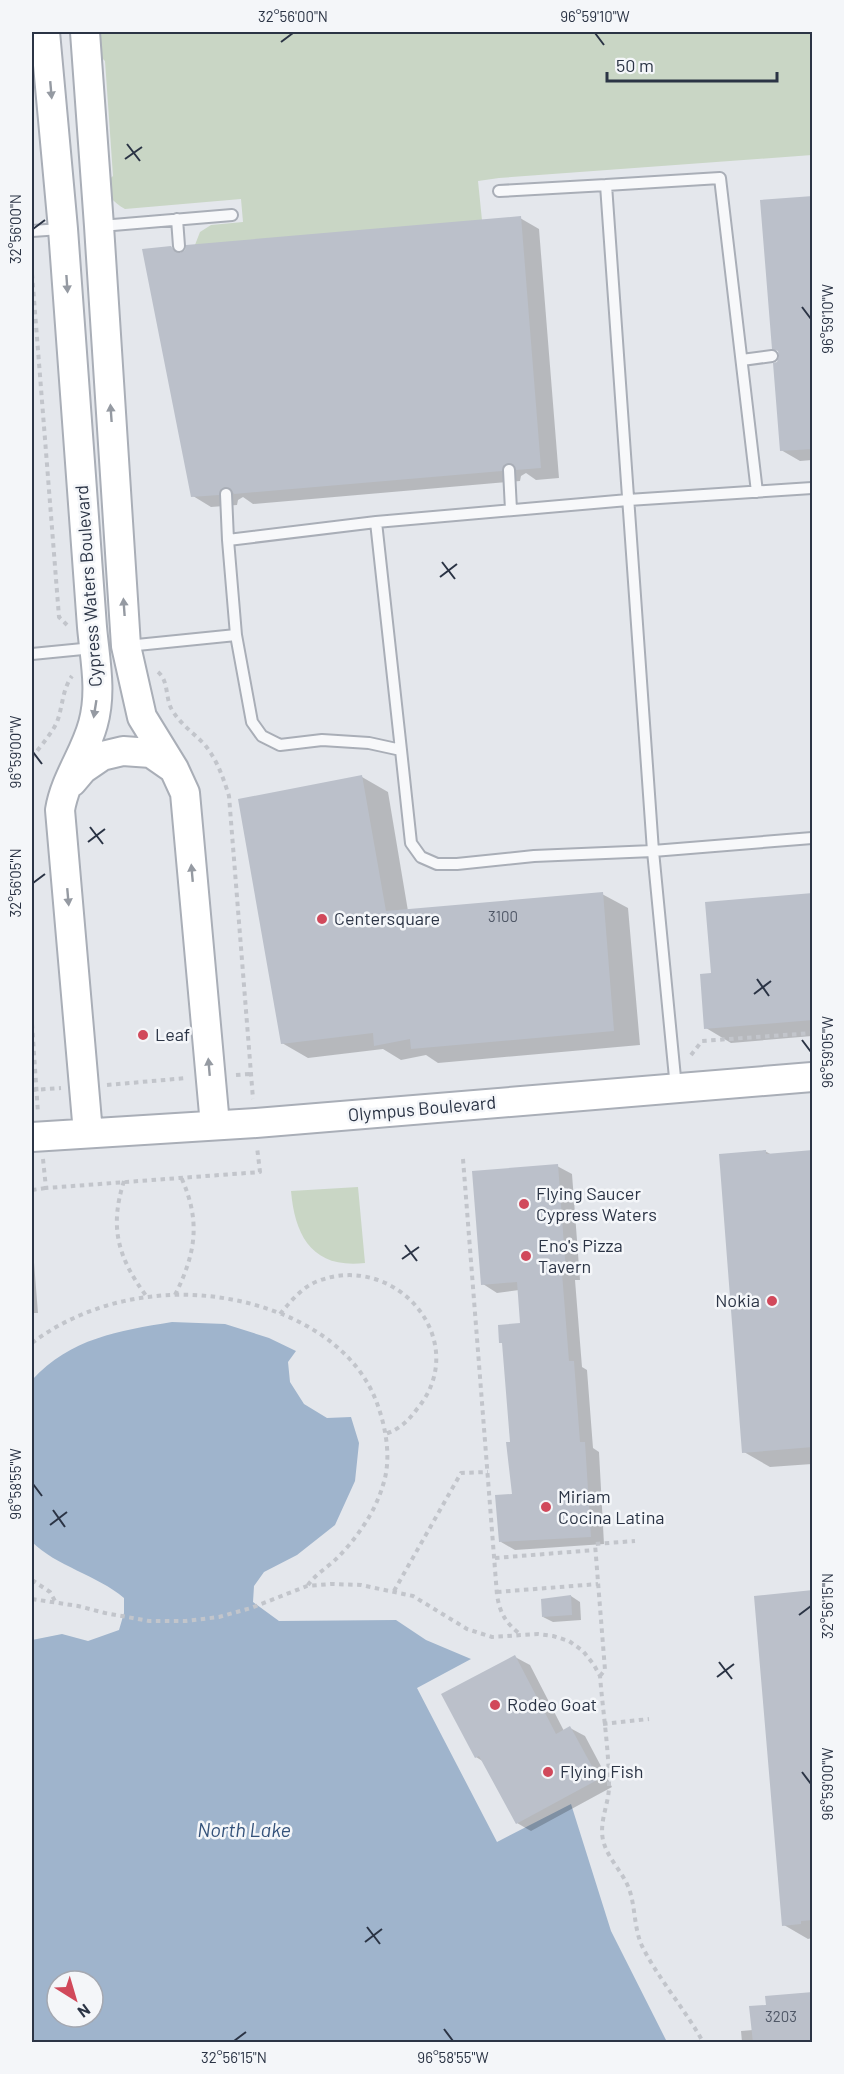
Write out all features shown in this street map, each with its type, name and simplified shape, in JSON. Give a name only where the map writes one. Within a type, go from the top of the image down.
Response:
[{"type":"street","name":"Cypress Waters Boulevard","points":[[45,32],[63,229],[83,639],[98,689],[93,724],[63,793],[60,810],[88,1133]]},
{"type":"street","name":"Cypress Waters Boulevard","points":[[85,32],[126,646],[142,717],[174,769],[185,793],[215,1125]]},
{"type":"street","points":[[63,229],[99,226]]},
{"type":"street","points":[[83,639],[126,646]]},
{"type":"street","points":[[63,793],[83,769],[102,756],[123,751],[151,753],[174,769]]},
{"type":"street","name":"Olympus Boulevard","points":[[35,1126],[88,1133],[215,1125],[813,1077]]},
{"type":"lane","points":[[499,191],[720,178],[757,492]]},
{"type":"lane","points":[[606,185],[653,851],[676,1089]]},
{"type":"lane","points":[[99,226],[232,214]]},
{"type":"lane","points":[[177,219],[179,246]]},
{"type":"lane","points":[[32,231],[63,229]]},
{"type":"lane","points":[[742,360],[772,356]]},
{"type":"lane","points":[[509,471],[510,510]]},
{"type":"lane","points":[[228,540],[376,522],[510,510],[813,488]]},
{"type":"lane","points":[[226,494],[236,635],[252,722],[262,736],[280,745],[322,740],[369,743],[401,750]]},
{"type":"lane","points":[[376,522],[411,843],[421,857],[437,864],[457,864],[534,856],[653,851],[813,838]]},
{"type":"lane","points":[[126,646],[236,635]]},
{"type":"lane","points":[[32,654],[83,639]]},
{"type":"path","points":[[32,274],[58,617],[83,639]]},
{"type":"path","points":[[150,666],[164,677],[171,708],[176,716],[203,743],[214,758],[229,795],[253,1100]]},
{"type":"path","points":[[32,758],[56,724],[63,705],[65,686],[76,670]]},
{"type":"path","points":[[32,1024],[35,1126]]},
{"type":"path","points":[[691,1055],[702,1041],[813,1033]]},
{"type":"path","points":[[34,1089],[250,1074]]},
{"type":"path","points":[[32,1190],[260,1172],[257,1147]]},
{"type":"path","points":[[463,1159],[497,1592],[500,1612],[521,1636]]},
{"type":"path","points":[[43,1165],[46,1188]]},
{"type":"path","points":[[175,1295],[190,1261],[194,1236],[194,1216],[190,1196],[181,1177]]},
{"type":"path","points":[[124,1181],[117,1203],[116,1220],[120,1248],[137,1284],[147,1297]]},
{"type":"path","points":[[280,1314],[298,1293],[317,1282],[338,1276],[357,1275],[378,1279],[412,1301],[426,1319],[433,1336],[436,1354],[435,1372],[430,1388],[421,1404],[397,1430],[386,1434]]},
{"type":"path","points":[[32,1343],[65,1321],[88,1312],[147,1297],[175,1295],[246,1301],[296,1320],[331,1342],[354,1365],[376,1399],[386,1434],[387,1455],[384,1485],[361,1530],[347,1548],[312,1578],[308,1586]]},
{"type":"path","points":[[394,1591],[461,1473],[488,1472]]},
{"type":"path","points":[[600,1676],[605,1670],[595,1544],[635,1541]]},
{"type":"path","points":[[495,1558],[595,1550]]},
{"type":"path","points":[[32,1580],[50,1592],[55,1601]]},
{"type":"path","points":[[497,1592],[598,1584]]},
{"type":"path","points":[[32,1599],[55,1601],[149,1622],[186,1621],[219,1617],[308,1586],[362,1585],[413,1596],[467,1629],[492,1637],[554,1636],[570,1641],[583,1651],[600,1676],[609,1786],[602,1827],[603,1840],[627,1884],[636,1930],[642,1945],[654,1967],[690,2018],[703,2043]]},
{"type":"path","points":[[603,1724],[649,1719]]},
{"type":"green space","points":[[94,32],[812,32],[812,155],[478,181],[483,230],[193,250],[200,232],[211,225],[243,222],[241,199],[125,209],[111,198],[106,182],[113,176],[105,61],[94,50]]},
{"type":"green space","points":[[358,1187],[365,1263],[347,1264],[332,1261],[320,1255],[302,1236],[293,1208],[291,1191]]},
{"type":"water","name":"North Lake","points":[[172,1322],[225,1324],[269,1338],[296,1351],[288,1362],[290,1382],[304,1404],[327,1418],[351,1417],[359,1443],[355,1481],[335,1525],[297,1555],[264,1572],[254,1586],[253,1602],[279,1621],[396,1620],[426,1640],[471,1659],[417,1688],[497,1842],[571,1804],[611,1931],[667,2042],[32,2042],[32,1640],[62,1634],[88,1641],[119,1630],[124,1613],[124,1598],[102,1583],[53,1558],[32,1542],[32,1380],[63,1354],[114,1333]]},
{"type":"building","points":[[813,196],[813,449],[780,451],[773,363],[777,362],[779,356],[778,351],[772,349],[760,200]]},
{"type":"building","points":[[521,216],[541,468],[516,470],[513,464],[508,463],[503,466],[502,471],[234,494],[230,488],[225,487],[220,490],[219,495],[191,497],[142,249],[171,246],[175,252],[180,253],[185,250],[186,245]]},
{"type":"building","points":[[362,775],[386,911],[603,892],[614,1031],[411,1049],[410,1039],[374,1046],[373,1033],[281,1044],[238,799]]},
{"type":"building","points":[[813,893],[813,1020],[704,1029],[700,974],[711,973],[705,902]]},
{"type":"building","name":"Nokia","points":[[766,1150],[766,1154],[813,1150],[813,1447],[742,1453],[719,1154]]},
{"type":"building","points":[[558,1164],[566,1272],[562,1273],[569,1361],[574,1361],[580,1442],[585,1442],[591,1537],[499,1542],[495,1495],[512,1494],[506,1442],[510,1442],[502,1343],[499,1343],[498,1325],[520,1323],[517,1282],[481,1285],[472,1171]]},
{"type":"building","points":[[813,1590],[813,1920],[782,1926],[754,1596]]},
{"type":"building","points":[[571,1595],[572,1615],[542,1617],[541,1599]]},
{"type":"building","points":[[515,1655],[556,1734],[570,1726],[599,1779],[516,1824],[479,1756],[475,1758],[441,1694]]},
{"type":"building","points":[[813,1992],[813,2043],[753,2043],[749,2006],[766,2005],[765,1996]]},
{"type":"place","name":"Centersquare","points":[[322,919]]},
{"type":"place","name":"Leaf","points":[[143,1035]]},
{"type":"place","name":"Flying Saucer Cypress Waters","points":[[524,1204]]},
{"type":"place","name":"Eno's Pizza Tavern","points":[[526,1256]]},
{"type":"place","name":"Nokia","points":[[772,1301]]},
{"type":"place","name":"Miriam Cocina Latina","points":[[546,1507]]},
{"type":"place","name":"Rodeo Goat","points":[[495,1705]]},
{"type":"place","name":"Flying Fish","points":[[548,1772]]}]
